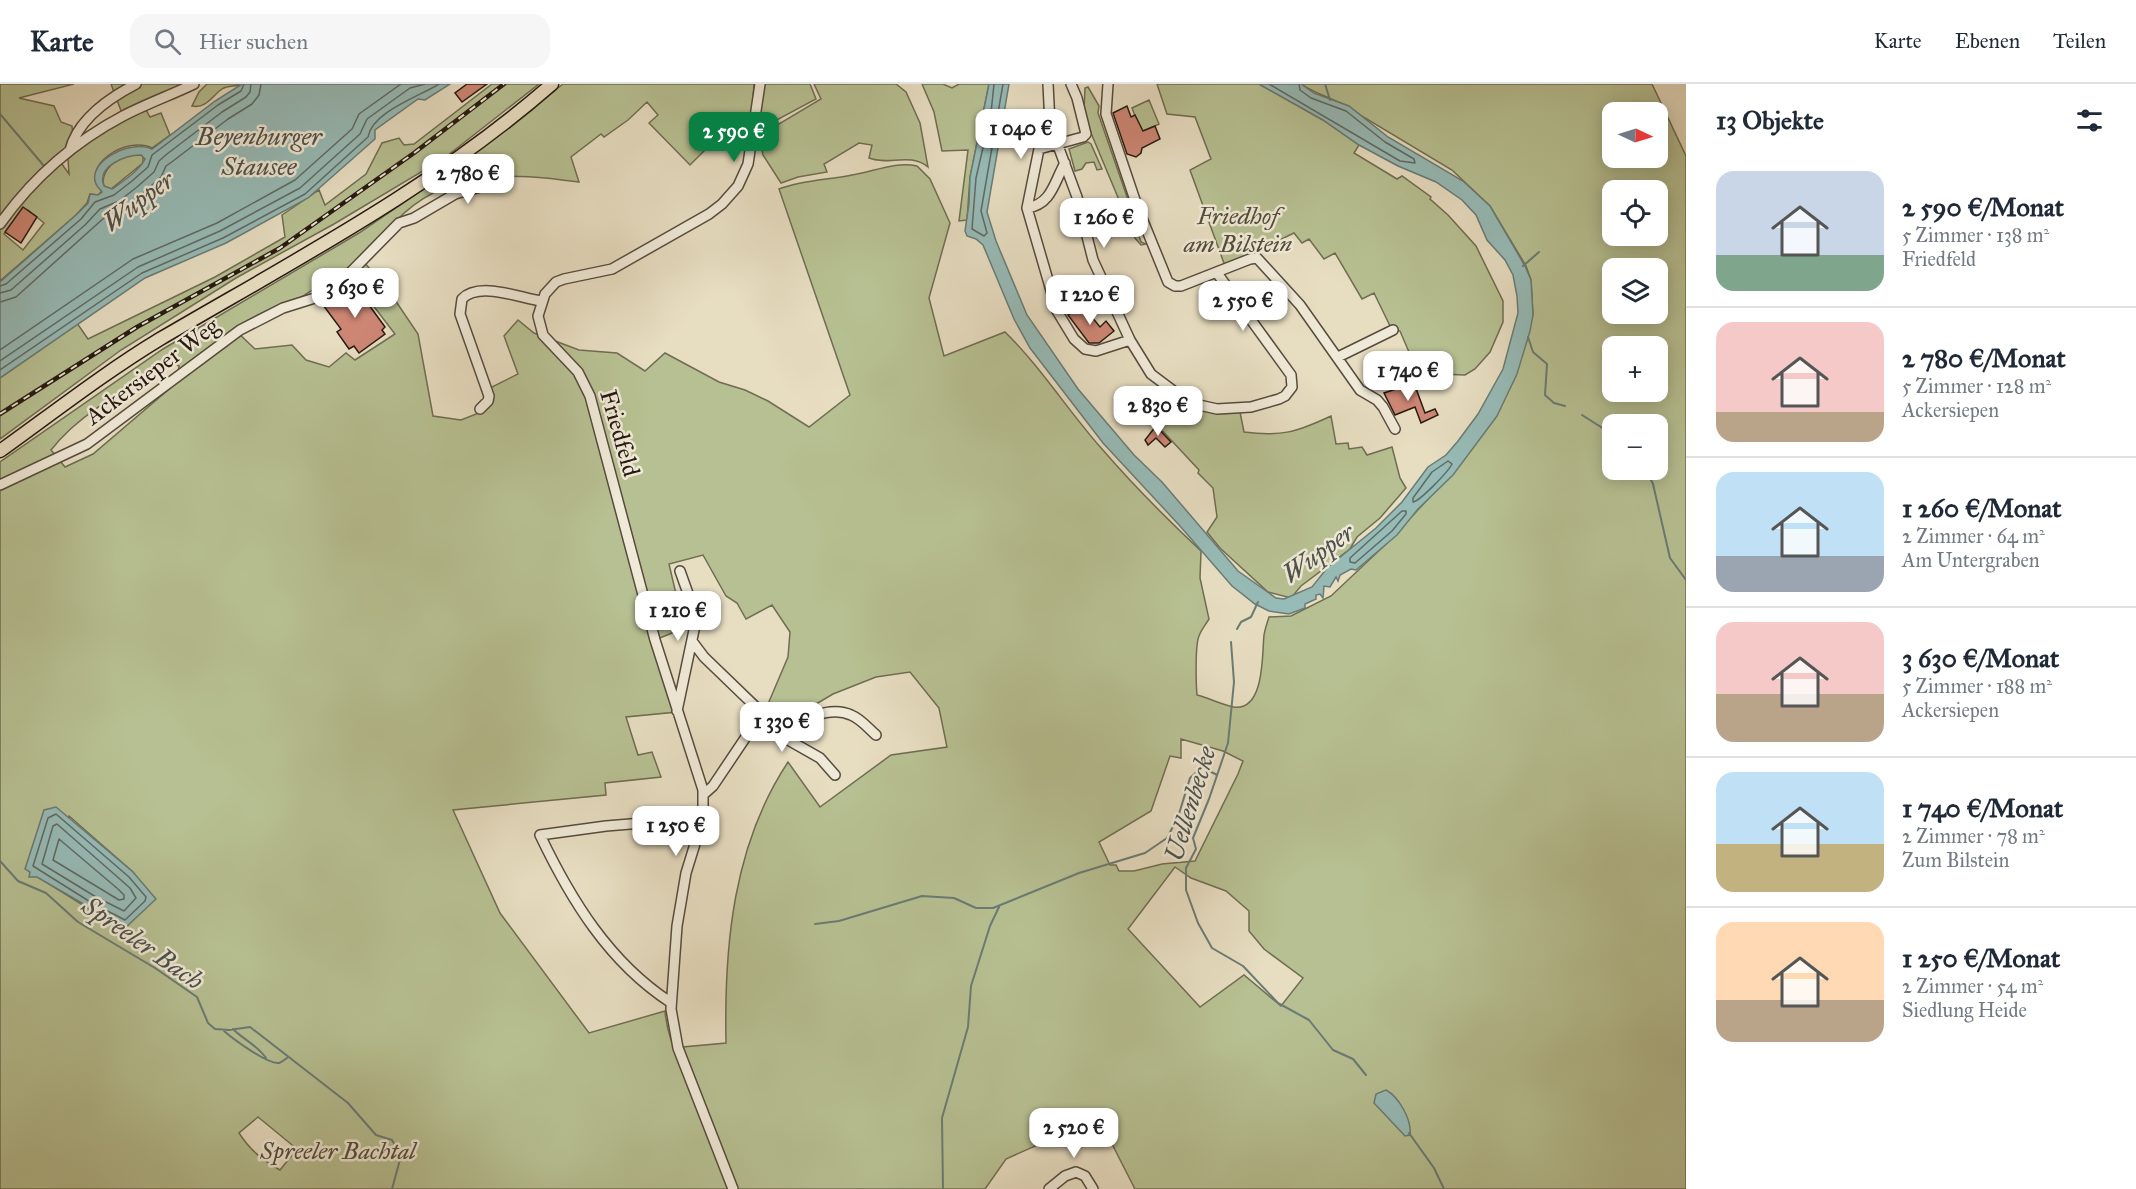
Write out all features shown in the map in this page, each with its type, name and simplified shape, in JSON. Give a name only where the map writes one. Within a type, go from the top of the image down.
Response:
[{"type":"main road","points":[[0,451],[105,375],[160,340],[294,263],[413,189],[494,131],[552,84]]},
{"type":"street","points":[[70,150],[74,135],[100,107],[136,84]]},
{"type":"street","points":[[0,224],[16,202],[70,150],[123,116],[195,84]]},
{"type":"street","points":[[480,410],[488,401],[489,396],[460,314],[462,299],[468,294],[480,291],[541,302],[556,282],[573,276],[612,269],[709,214],[722,204],[738,186],[748,164],[760,84]]},
{"type":"street","points":[[1048,84],[1050,124],[1077,197],[1093,260],[1130,340],[1151,374],[1166,387],[1199,405],[1217,409],[1251,407],[1285,396],[1292,387],[1291,375],[1217,273]]},
{"type":"street","points":[[1071,84],[1086,134],[1083,137],[1042,147],[1037,152],[1027,208],[1057,311],[1074,339],[1085,349],[1096,351],[1130,340]]},
{"type":"street","points":[[1108,84],[1106,114],[1137,206],[1170,284],[1181,286],[1257,258],[1300,305],[1360,390],[1377,400],[1383,407],[1395,429]]},
{"type":"street","points":[[1027,208],[1036,206],[1049,196],[1065,163]]},
{"type":"street","name":"Ackersieper Weg","points":[[0,485],[87,444],[240,330],[284,308],[318,297],[343,280],[399,223],[414,218],[455,194],[491,184],[502,186],[503,176]]},
{"type":"street","name":"Friedfeld","points":[[541,302],[538,316],[543,335],[578,372],[591,396],[655,640],[704,794]]},
{"type":"street","points":[[1338,357],[1393,330]]},
{"type":"street","points":[[677,712],[692,641],[695,613],[680,571]]},
{"type":"street","points":[[692,641],[704,657],[772,721],[785,722],[826,711],[849,714],[876,735]]},
{"type":"street","points":[[762,713],[764,723],[769,729],[820,758],[835,775]]},
{"type":"street","points":[[733,1189],[678,1048],[673,1031],[670,1002],[681,894],[691,852],[703,818],[704,794],[713,786],[762,713]]},
{"type":"street","points":[[670,1002],[652,990],[595,931],[566,886],[540,835],[635,823],[703,818]]},
{"type":"street","points":[[1049,1189],[1065,1176],[1076,1172],[1085,1176],[1093,1189]]},
{"type":"green space","points":[[0,84],[74,84],[19,98],[54,106],[61,122],[72,126],[73,138],[59,160],[69,174],[68,159],[95,137],[146,110],[150,117],[161,113],[170,135],[152,148],[142,145],[130,146],[108,156],[100,163],[96,172],[96,182],[102,191],[98,195],[90,194],[87,203],[76,215],[0,281]],"holes":[[[28,210],[44,223],[23,250],[4,234]]]},
{"type":"green space","points":[[111,84],[194,84],[123,116]]},
{"type":"green space","points":[[207,84],[242,84],[224,88],[201,106],[192,106],[199,92]]},
{"type":"green space","points":[[492,84],[539,84],[443,159],[334,224],[236,278],[121,350],[0,439],[0,378],[77,323],[88,339],[215,277],[285,237],[282,215],[319,190],[325,205],[366,174],[382,143],[399,138],[404,145],[414,144]]},
{"type":"green space","name":"Spreeler Bachtal","points":[[563,84],[754,84],[752,114],[744,144],[715,140],[690,165],[649,123],[658,115],[647,102],[628,120],[604,137],[601,134],[571,157],[579,182],[505,176],[458,183],[436,191],[415,204],[395,222],[364,262],[391,294],[418,334],[433,416],[461,420],[484,411],[490,388],[518,374],[504,336],[518,320],[534,333],[579,350],[617,353],[645,371],[665,353],[719,382],[745,390],[768,401],[809,427],[850,395],[779,189],[893,166],[917,166],[930,179],[950,223],[929,298],[944,356],[1005,332],[1031,360],[1114,462],[1150,502],[1201,551],[1200,578],[1209,619],[1198,641],[1197,695],[1225,705],[1244,706],[1257,691],[1262,667],[1264,635],[1269,617],[1291,616],[1331,596],[1385,545],[1460,465],[1533,315],[1531,280],[1526,266],[1490,206],[1452,170],[1346,106],[1301,84],[1652,84],[1660,102],[1602,102],[1602,168],[1668,168],[1668,118],[1686,156],[1686,1189],[1135,1189],[1112,1144],[1071,1130],[1006,1159],[985,1189],[738,1189],[683,1047],[726,1043],[727,970],[736,897],[755,827],[769,794],[788,762],[820,807],[891,755],[947,747],[939,708],[910,672],[876,677],[833,694],[801,713],[778,716],[765,711],[788,657],[790,632],[772,605],[746,619],[737,603],[726,596],[703,555],[669,564],[684,628],[655,640],[677,712],[626,717],[638,755],[652,752],[661,777],[605,783],[606,795],[453,810],[500,913],[589,1033],[665,1011],[673,1045],[693,1091],[729,1189],[0,1189],[0,462],[163,349],[359,233],[470,157]],"holes":[[[337,279],[359,287],[395,334],[355,360],[346,353],[329,367],[306,360],[292,345],[255,349],[235,330],[249,321],[284,307],[324,283]],[[173,363],[179,366],[178,375],[168,390],[93,454],[65,467],[51,450],[63,436],[108,401]],[[1181,739],[1223,751],[1243,761],[1195,861],[1162,864],[1134,871],[1119,871],[1116,865],[1110,865],[1099,842],[1151,811],[1170,756],[1181,758]],[[69,816],[133,872],[152,897],[89,909],[30,872]],[[1175,867],[1191,878],[1226,891],[1249,911],[1249,931],[1264,949],[1303,978],[1281,1006],[1244,975],[1200,1007],[1128,929]],[[258,1117],[297,1149],[280,1170],[257,1154],[239,1133]]]},
{"type":"green space","points":[[763,84],[810,84],[816,99],[758,130]]},
{"type":"green space","points":[[814,84],[896,84],[906,92],[920,123],[928,167],[914,160],[884,161],[869,158],[872,145],[859,143],[824,164],[827,172],[798,177],[781,183],[763,155],[759,136],[821,99]]},
{"type":"green space","points":[[922,84],[943,84],[952,88],[959,84],[989,84],[970,177],[967,220],[959,221],[968,150],[942,151],[934,112]]},
{"type":"green space","name":"Friedhof am Bilstein","points":[[1157,84],[1259,84],[1323,120],[1359,145],[1354,153],[1397,179],[1402,176],[1431,197],[1430,199],[1476,246],[1503,301],[1503,322],[1490,352],[1475,369],[1465,375],[1439,374],[1421,380],[1400,331],[1391,328],[1374,293],[1362,299],[1335,253],[1324,259],[1309,239],[1302,243],[1294,233],[1225,266],[1190,170],[1211,159],[1195,117],[1167,114]]},
{"type":"green space","points":[[1088,87],[1099,106],[1098,113],[1141,242],[1146,244],[1141,245],[1135,238],[1086,121],[1085,88]]},
{"type":"green space","points":[[1149,100],[1159,124],[1141,132],[1132,108]]},
{"type":"green space","points":[[1088,142],[1102,169],[1097,170],[1094,162],[1086,163],[1082,169],[1075,171],[1069,149]]},
{"type":"green space","points":[[137,154],[143,156],[143,163],[111,189],[104,186],[105,173],[111,165],[122,157]]},
{"type":"green space","points":[[1164,390],[1183,401],[1240,412],[1244,432],[1268,434],[1289,432],[1331,416],[1336,444],[1348,443],[1349,449],[1362,447],[1367,455],[1392,447],[1400,478],[1406,488],[1380,518],[1357,537],[1350,549],[1301,586],[1291,598],[1268,592],[1220,548],[1207,532],[1217,517],[1213,488],[1158,426],[1173,411],[1160,394]]},
{"type":"water","name":"Beyenburger Stausee","points":[[242,84],[450,84],[425,100],[418,99],[375,130],[375,139],[308,198],[226,243],[145,278],[0,378],[0,282],[76,215],[88,203],[90,194],[98,195],[102,192],[96,185],[95,175],[104,160],[133,147],[152,149],[215,101]],"holes":[[[141,155],[145,159],[135,172],[112,189],[104,186],[104,173],[114,163]]]},
{"type":"water","points":[[989,84],[1009,84],[987,212],[996,241],[1027,315],[1078,389],[1134,455],[1162,482],[1238,571],[1276,598],[1284,599],[1312,587],[1328,567],[1376,528],[1402,502],[1428,467],[1446,455],[1458,441],[1478,414],[1503,369],[1518,313],[1513,275],[1505,260],[1487,240],[1476,215],[1462,200],[1436,182],[1398,166],[1359,145],[1323,120],[1259,84],[1301,84],[1314,93],[1349,106],[1388,137],[1463,181],[1490,206],[1531,280],[1533,315],[1517,374],[1497,416],[1453,475],[1418,509],[1397,535],[1356,570],[1351,569],[1340,575],[1338,581],[1336,577],[1330,587],[1324,586],[1323,598],[1320,594],[1316,595],[1316,599],[1305,604],[1305,608],[1289,614],[1269,611],[1255,604],[1232,586],[1103,443],[1030,348],[1014,319],[983,245],[967,236],[965,231],[970,177]]},
{"type":"water","points":[[56,807],[133,872],[156,899],[125,928],[37,877],[29,877],[30,872],[25,869],[44,810]]},
{"type":"water","points":[[1386,1090],[1396,1098],[1404,1110],[1409,1123],[1410,1135],[1405,1136],[1374,1103],[1376,1094]]},
{"type":"building","points":[[467,84],[487,84],[462,102],[455,93]]},
{"type":"building","points":[[1127,106],[1131,117],[1135,115],[1143,131],[1155,126],[1160,139],[1142,148],[1141,153],[1136,157],[1127,154],[1113,113]]},
{"type":"building","points":[[23,207],[37,217],[21,243],[5,232]]},
{"type":"building","points":[[353,283],[385,327],[382,330],[385,334],[359,353],[354,346],[349,349],[337,332],[341,329],[323,305]]},
{"type":"building","points":[[1082,305],[1100,327],[1106,321],[1114,331],[1099,343],[1089,343],[1068,315]]},
{"type":"building","points":[[1414,383],[1425,413],[1435,409],[1438,415],[1421,423],[1415,407],[1395,415],[1384,393]]},
{"type":"building","points":[[1156,426],[1171,442],[1165,447],[1156,438],[1148,445],[1145,440]]},
{"type":"waterway","name":"Wupper","points":[[1325,84],[1330,100]]},
{"type":"waterway","points":[[0,114],[44,166]]},
{"type":"waterway","points":[[1523,266],[1539,252]]},
{"type":"waterway","points":[[1528,337],[1533,352],[1547,364],[1545,395],[1554,403],[1565,406]]},
{"type":"waterway","points":[[1582,415],[1602,428]]},
{"type":"waterway","points":[[1651,480],[1670,558],[1686,580]]},
{"type":"waterway","name":"Uellenbecke","points":[[1237,629],[1241,622],[1251,617],[1258,602]]},
{"type":"waterway","name":"Uellenbecke","points":[[1231,642],[1234,682],[1228,743],[1193,838],[1196,849],[1186,868],[1186,890],[1198,923],[1212,948],[1243,966],[1278,1003],[1309,1020],[1333,1050],[1353,1059],[1366,1075]]},
{"type":"waterway","points":[[815,924],[839,921],[922,896],[954,898],[976,908],[993,908],[1079,873],[1145,853],[1167,838],[1178,817],[1190,778],[1202,767],[1217,775]]},
{"type":"waterway","name":"Spreeler Bach","points":[[0,861],[18,881],[46,893],[78,922],[155,968],[197,997],[208,1023],[215,1029],[250,1027],[348,1103],[376,1135],[392,1140],[401,1156],[392,1189]]},
{"type":"waterway","points":[[943,1189],[942,1118],[968,1027],[971,986],[990,926],[999,907]]},
{"type":"waterway","points":[[233,1029],[266,1058]]},
{"type":"waterway","points":[[224,1031],[267,1060],[279,1063],[287,1058]]},
{"type":"waterway","name":"Uellenbecke","points":[[1409,1133],[1434,1168],[1444,1189]]},
{"type":"railway","points":[[0,414],[137,327],[280,248],[414,153],[504,84]]}]
